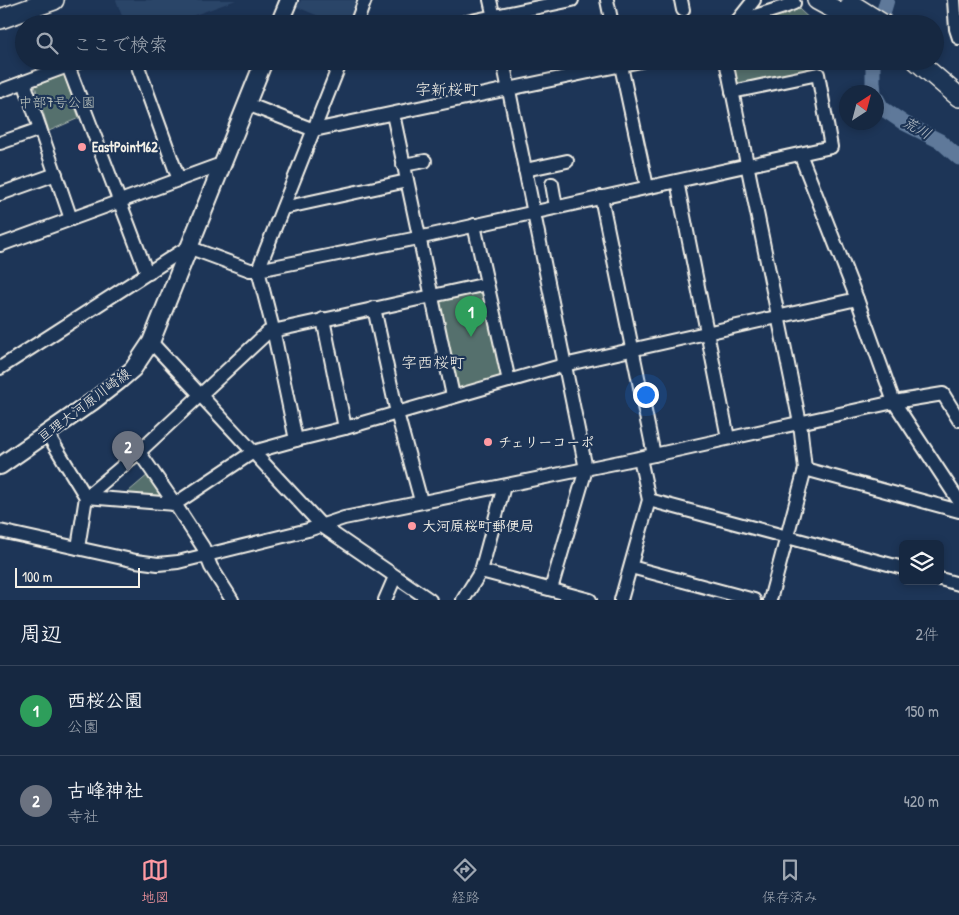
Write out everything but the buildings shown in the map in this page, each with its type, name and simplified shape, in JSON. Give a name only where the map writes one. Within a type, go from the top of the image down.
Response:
[{"type":"highway","points":[[0,5],[14,0]]},
{"type":"highway","points":[[0,19],[54,0]]},
{"type":"highway","points":[[817,0],[839,5],[862,15]]},
{"type":"highway","points":[[839,5],[850,15]]},
{"type":"highway","points":[[944,68],[959,81]]},
{"type":"highway","points":[[927,70],[959,97]]},
{"type":"main road","points":[[283,15],[289,0]]},
{"type":"main road","name":"亘理大河原川崎線","points":[[0,466],[120,381],[137,364],[151,342],[260,70]]},
{"type":"street","points":[[359,15],[365,0]]},
{"type":"street","points":[[490,0],[493,15]]},
{"type":"street","points":[[514,15],[572,0]]},
{"type":"street","points":[[607,0],[610,15]]},
{"type":"street","points":[[742,15],[754,0]]},
{"type":"street","points":[[954,0],[956,29],[959,38]]},
{"type":"street","points":[[760,15],[794,3]]},
{"type":"street","points":[[0,91],[57,70]]},
{"type":"street","points":[[70,70],[145,268],[149,273]]},
{"type":"street","points":[[139,70],[179,180]]},
{"type":"street","points":[[296,440],[273,329],[258,270],[337,70]]},
{"type":"street","points":[[505,70],[586,469],[551,590]]},
{"type":"street","points":[[247,104],[314,130],[591,70]]},
{"type":"street","points":[[622,70],[647,187]]},
{"type":"street","points":[[728,70],[800,423],[805,469],[770,600]]},
{"type":"street","points":[[0,368],[188,247],[250,270],[258,270],[418,238],[831,147],[818,74],[732,92]]},
{"type":"street","points":[[24,82],[71,219]]},
{"type":"street","points":[[393,114],[453,396]]},
{"type":"street","points":[[0,143],[40,129]]},
{"type":"street","points":[[800,154],[857,299],[894,402],[959,501]]},
{"type":"street","points":[[404,166],[425,161]]},
{"type":"street","points":[[525,170],[567,161]]},
{"type":"street","points":[[0,245],[216,166],[221,168]]},
{"type":"street","points":[[0,194],[56,174]]},
{"type":"street","points":[[283,208],[407,181]]},
{"type":"street","points":[[677,181],[728,438]]},
{"type":"street","points":[[552,184],[556,207]]},
{"type":"street","points":[[601,197],[654,455]]},
{"type":"street","points":[[474,225],[509,381]]},
{"type":"street","points":[[86,497],[139,452],[273,329],[487,284]]},
{"type":"street","points":[[86,497],[175,504],[253,452],[345,428],[564,365],[857,299]]},
{"type":"street","points":[[374,308],[397,413],[421,501]]},
{"type":"street","points":[[323,319],[345,428]]},
{"type":"street","points":[[151,342],[322,526],[430,600]]},
{"type":"street","points":[[0,531],[136,561],[158,564],[178,562],[322,526],[344,518],[640,458],[894,402],[943,394],[959,420]]},
{"type":"street","points":[[47,433],[86,497],[78,548]]},
{"type":"street","points":[[139,452],[203,548],[211,567],[232,600]]},
{"type":"street","points":[[621,600],[649,500],[640,458]]},
{"type":"street","points":[[805,469],[959,511]]},
{"type":"street","points":[[463,600],[481,570],[504,486]]},
{"type":"street","points":[[649,500],[899,567]]},
{"type":"street","points":[[631,567],[754,600]]},
{"type":"street","points":[[481,570],[590,600]]},
{"type":"street","points":[[385,600],[395,577]]},
{"type":"street","points":[[944,580],[959,584]]},
{"type":"shaded area","points":[[116,0],[236,0],[195,15],[122,15]]},
{"type":"shaded area","points":[[301,0],[358,0],[352,15],[316,15],[297,7]]},
{"type":"green space","points":[[799,9],[805,15],[779,15]]},
{"type":"green space","points":[[733,70],[806,70],[740,87],[735,84]]},
{"type":"green space","name":"中部7号公園","points":[[64,75],[79,118],[49,131],[35,86]]},
{"type":"green space","points":[[486,289],[505,375],[455,390],[438,298]]},
{"type":"green space","points":[[149,474],[165,496],[121,498]]},
{"type":"waterway","name":"荒川","points":[[883,15],[887,0]]},
{"type":"waterway","name":"荒川","points":[[873,70],[873,85]]},
{"type":"waterway","name":"荒川","points":[[884,109],[904,123],[940,141],[959,158]]},
{"type":"place","name":"EastPoint162","points":[[82,147]]},
{"type":"place","name":"西桜公園","points":[[471,337]]},
{"type":"place","name":"チェリーコーポ","points":[[488,442]]},
{"type":"place","name":"古峰神社","points":[[128,472]]},
{"type":"place","name":"大河原桜町郵便局","points":[[412,526]]},
{"type":"district","name":"字新桜町","points":[[447,89]]},
{"type":"district","name":"字西桜町","points":[[433,362]]}]
